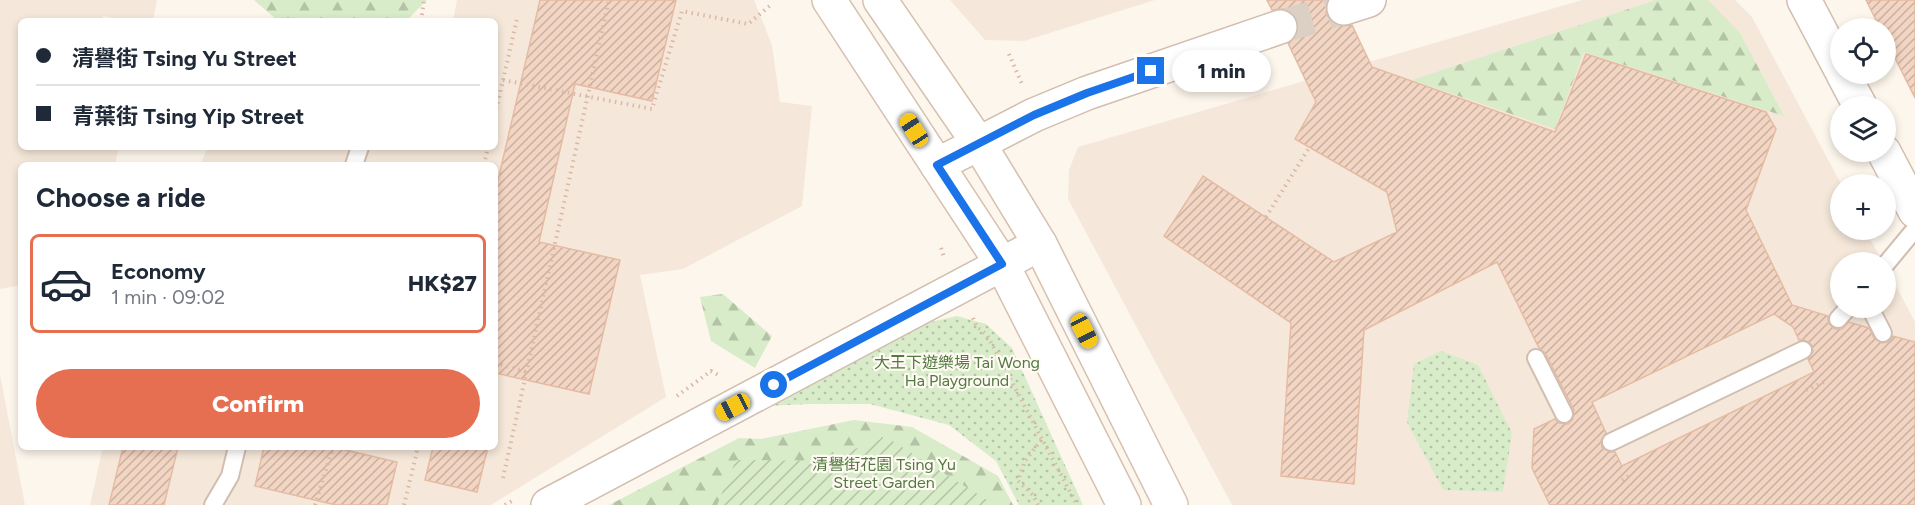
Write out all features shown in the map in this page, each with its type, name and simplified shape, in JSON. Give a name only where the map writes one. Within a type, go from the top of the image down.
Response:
[{"type":"main road","points":[[829,0],[1002,264],[1124,505]]},
{"type":"main road","points":[[880,0],[979,144],[1040,244],[1171,505]]},
{"type":"main road","points":[[1812,3],[1830,45]]},
{"type":"main road","points":[[937,165],[1034,115],[1087,93],[1280,27]]},
{"type":"main road","points":[[1889,162],[1915,211]]},
{"type":"main road","points":[[548,505],[1040,244]]},
{"type":"lane","points":[[1896,252],[1915,229]]},
{"type":"lane","points":[[1875,318],[1883,333]]},
{"type":"lane","points":[[1611,442],[1803,350]]},
{"type":"lane","points":[[1536,358],[1564,414]]},
{"type":"lane","points":[[213,505],[230,476],[236,450]]},
{"type":"path","points":[[421,18],[424,0]]},
{"type":"path","points":[[503,478],[609,0]]},
{"type":"path","points":[[503,80],[652,109],[682,11],[748,24],[772,4]]},
{"type":"path","points":[[498,102],[517,19]]},
{"type":"path","points":[[1266,218],[1309,148]]},
{"type":"path","points":[[977,327],[987,335],[1077,505]]},
{"type":"path","points":[[498,364],[527,372]]},
{"type":"path","points":[[1806,390],[1824,382]]},
{"type":"path","points":[[1038,505],[1033,495],[1018,481],[1025,461],[1042,439]]},
{"type":"path","points":[[315,505],[332,450]]},
{"type":"path","points":[[404,505],[417,450]]},
{"type":"path","points":[[1622,480],[1629,476]]},
{"type":"shaded area","points":[[0,0],[157,0],[154,18],[103,16],[103,18],[18,18],[18,150],[118,150],[116,162],[18,162],[18,286],[0,289]]},
{"type":"shaded area","points":[[457,0],[754,0],[772,45],[780,102],[812,106],[802,206],[683,269],[640,275],[666,397],[491,505],[90,505],[102,450],[498,450],[498,162],[201,162],[207,150],[498,150],[498,18],[454,18]]},
{"type":"shaded area","points":[[950,0],[1155,0],[1024,41],[985,40]]},
{"type":"shaded area","points":[[1582,0],[1735,0],[1752,17],[1836,174],[1830,174],[1830,240],[1871,240],[1877,252],[1830,252],[1830,318],[1896,318],[1896,286],[1915,322],[1915,505],[1232,505],[1068,199],[1069,170],[1078,147]]},
{"type":"shaded area","points":[[0,375],[25,505],[0,505]]},
{"type":"green space","points":[[254,0],[427,0],[409,18],[275,18]]},
{"type":"green space","points":[[1656,0],[1708,0],[1740,33],[1784,116],[1584,52],[1555,129],[1412,80]]},
{"type":"green space","points":[[723,294],[772,336],[755,368],[711,341],[700,297]]},
{"type":"green space","name":"大王下遊樂場 Tai Wong Ha Playground","points":[[957,316],[986,324],[1012,348],[1083,505],[1019,505],[996,461],[949,425],[870,404],[764,406],[926,323]]},
{"type":"green space","points":[[1441,351],[1478,365],[1512,433],[1503,492],[1443,490],[1407,422],[1414,364]]},
{"type":"green space","points":[[854,420],[912,427],[998,476],[1013,505],[609,505],[739,438],[761,439]]},
{"type":"green space","name":"清譽街花園 Tsing Yu Street Garden","points":[[886,437],[995,505],[717,505],[736,460],[824,461]]},
{"type":"building","points":[[540,0],[676,0],[652,101],[575,84],[539,242],[620,260],[589,394],[498,374],[498,180]]},
{"type":"building","points":[[1267,0],[1328,0],[1326,13],[1331,21],[1341,26],[1352,25],[1372,67],[1555,132],[1586,54],[1766,112],[1776,129],[1746,210],[1792,305],[1828,316],[1828,323],[1835,329],[1842,329],[1849,322],[1869,328],[1874,338],[1882,343],[1888,342],[1893,336],[1915,342],[1915,505],[1550,505],[1532,468],[1534,429],[1555,419],[1559,423],[1568,424],[1573,419],[1574,410],[1545,353],[1539,348],[1497,262],[1364,330],[1354,484],[1281,476],[1291,323],[1164,236],[1203,176],[1334,262],[1397,232],[1387,192],[1295,139],[1316,102],[1288,43],[1294,39],[1298,31],[1297,20],[1292,13],[1284,9],[1272,10]],"holes":[[[1774,314],[1793,327],[1799,340],[1812,345],[1813,351],[1808,359],[1814,372],[1622,466],[1615,452],[1602,447],[1601,441],[1606,433],[1592,402]]]},
{"type":"building","points":[[1866,0],[1915,0],[1915,98],[1896,60],[1896,18],[1875,18]]},
{"type":"building","points":[[122,450],[177,450],[164,505],[109,505]]},
{"type":"building","points":[[263,450],[346,450],[397,462],[387,505],[336,505],[255,486]]},
{"type":"building","points":[[432,450],[487,450],[477,492],[425,480]]},
{"type":"tunnel","points":[[1280,27],[1344,8]]},
{"type":"route","points":[[774,385],[1002,264],[937,165],[1034,115],[1087,93],[1151,71]]}]
